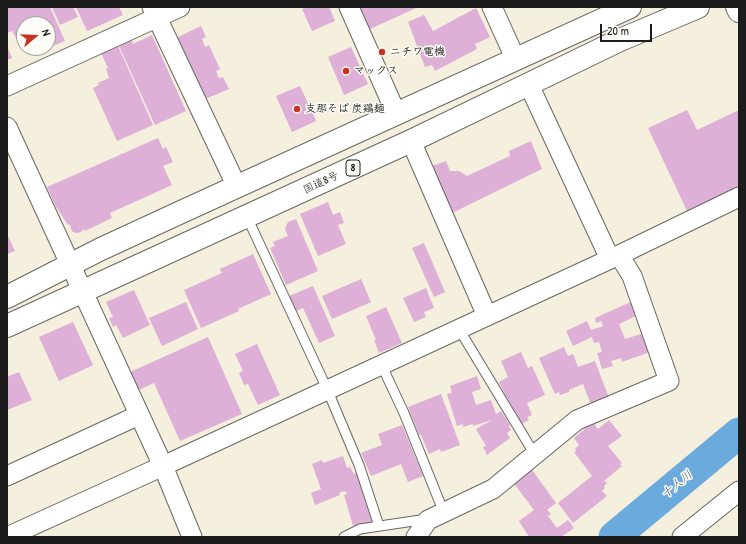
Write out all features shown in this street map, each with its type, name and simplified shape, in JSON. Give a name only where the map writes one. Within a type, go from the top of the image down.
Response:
[{"type":"main road","points":[[7,297],[101,249],[630,7]]},
{"type":"main road","name":"国道8号","points":[[7,326],[411,142],[620,40],[698,7]]},
{"type":"main road","points":[[737,7],[739,11]]},
{"type":"street","points":[[7,86],[155,12],[180,7]]},
{"type":"street","points":[[349,7],[396,113]]},
{"type":"street","points":[[492,7],[516,60]]},
{"type":"street","points":[[155,12],[237,187]]},
{"type":"street","points":[[416,537],[428,520],[494,489],[577,420],[670,381],[632,276],[615,257],[529,84]]},
{"type":"street","points":[[7,127],[163,466],[192,537]]},
{"type":"street","points":[[411,142],[487,316]]},
{"type":"street","points":[[7,537],[615,257],[739,197]]},
{"type":"street","points":[[7,476],[139,415]]},
{"type":"street","points":[[682,537],[739,491]]},
{"type":"lane","points":[[247,216],[327,389],[359,465],[379,526]]},
{"type":"lane","points":[[459,329],[535,455]]},
{"type":"lane","points":[[344,537],[360,529],[438,515],[404,413],[381,364]]},
{"type":"building","points":[[7,7],[50,7],[54,16],[16,16],[16,38],[12,31],[7,33]]},
{"type":"building","points":[[52,7],[73,7],[78,17],[60,25]]},
{"type":"building","points":[[76,7],[119,7],[123,15],[87,31]]},
{"type":"building","points":[[307,7],[329,7],[335,21],[312,31],[302,9]]},
{"type":"building","points":[[356,7],[418,7],[366,31]]},
{"type":"building","points":[[476,8],[490,37],[475,44],[477,49],[435,71],[432,65],[425,67],[408,22],[424,15],[433,31]]},
{"type":"building","points":[[56,21],[65,41],[56,45]]},
{"type":"building","points":[[201,26],[206,37],[202,39],[205,47],[209,45],[220,69],[216,71],[219,78],[223,77],[229,89],[203,100],[176,38]]},
{"type":"building","points":[[152,35],[186,111],[155,125],[119,46],[132,40],[133,44]]},
{"type":"building","points":[[7,46],[12,58],[7,60]]},
{"type":"building","points":[[118,46],[153,125],[117,141],[93,88],[99,85],[98,83],[109,78],[106,69],[108,68],[101,53]]},
{"type":"building","points":[[351,47],[368,84],[344,95],[328,57]]},
{"type":"building","points":[[300,86],[316,121],[292,132],[276,96]]},
{"type":"building","points":[[687,110],[697,130],[739,110],[739,188],[688,213],[648,128]]},
{"type":"building","points":[[158,138],[163,149],[166,147],[173,162],[163,166],[172,185],[110,213],[112,218],[85,231],[84,229],[81,232],[73,232],[70,224],[68,225],[55,205],[47,187]]},
{"type":"building","points":[[531,141],[542,169],[452,213],[432,166],[446,161],[450,171],[459,171],[467,176],[510,156],[509,151]]},
{"type":"building","points":[[328,202],[333,215],[340,212],[344,223],[338,225],[346,244],[318,256],[300,214]]},
{"type":"building","points":[[296,219],[318,271],[286,285],[270,248],[275,246],[273,242],[288,236],[285,229],[288,222]]},
{"type":"building","points":[[7,234],[15,251],[7,254]]},
{"type":"building","points":[[424,243],[445,292],[434,297],[412,248]]},
{"type":"building","points":[[253,254],[271,294],[238,309],[239,311],[201,328],[184,290],[222,273],[220,269]]},
{"type":"building","points":[[361,279],[371,302],[332,319],[322,296]]},
{"type":"building","points":[[313,286],[335,336],[319,343],[303,308],[296,311],[289,296]]},
{"type":"building","points":[[426,288],[434,308],[424,312],[426,317],[414,322],[403,298]]},
{"type":"building","points":[[134,290],[150,325],[123,338],[116,325],[113,327],[109,318],[113,317],[106,302]]},
{"type":"building","points":[[186,302],[198,329],[162,346],[149,318]]},
{"type":"building","points":[[631,302],[638,315],[619,324],[625,339],[644,333],[650,352],[622,362],[621,358],[611,361],[613,366],[602,369],[597,353],[602,352],[599,342],[594,343],[592,337],[573,346],[566,331],[587,321],[591,330],[603,326],[601,321],[596,323],[595,318]]},
{"type":"building","points":[[386,307],[402,343],[379,353],[374,340],[376,340],[366,316]]},
{"type":"building","points":[[73,322],[93,365],[59,381],[39,337]]},
{"type":"building","points":[[208,337],[242,414],[180,441],[154,383],[139,390],[130,372]]},
{"type":"building","points":[[257,344],[280,395],[258,405],[248,384],[244,385],[239,373],[243,371],[235,354]]},
{"type":"building","points":[[564,347],[568,356],[573,354],[578,367],[595,361],[609,398],[591,405],[583,384],[569,390],[569,392],[560,395],[559,392],[555,394],[539,358]]},
{"type":"building","points":[[521,352],[528,368],[532,366],[545,395],[527,403],[532,415],[527,417],[529,420],[522,424],[510,405],[499,382],[508,377],[501,361]]},
{"type":"building","points":[[19,372],[32,400],[7,410],[7,377]]},
{"type":"building","points":[[477,376],[481,389],[472,392],[476,405],[491,400],[496,414],[501,411],[510,425],[511,430],[507,433],[510,438],[487,455],[483,447],[486,446],[476,429],[492,420],[473,426],[473,424],[463,427],[463,424],[457,426],[447,394],[452,393],[450,386]]},
{"type":"building","points":[[441,394],[460,445],[441,452],[440,449],[429,454],[421,435],[419,435],[408,407]]},
{"type":"building","points":[[609,420],[622,436],[608,446],[622,463],[620,464],[622,466],[604,481],[607,483],[602,491],[607,496],[573,523],[558,503],[592,476],[574,452],[579,445],[574,438],[593,422],[598,429]]},
{"type":"building","points":[[402,425],[423,476],[408,482],[401,464],[371,476],[361,453],[382,445],[378,434]]},
{"type":"building","points":[[343,456],[347,468],[350,467],[354,474],[357,473],[368,498],[373,522],[353,526],[344,495],[347,494],[345,491],[339,493],[340,495],[315,505],[311,493],[321,489],[312,464],[322,460],[323,463]]},
{"type":"building","points":[[530,467],[556,503],[547,510],[551,514],[548,516],[557,528],[568,520],[574,528],[561,537],[529,537],[519,521],[534,510],[512,481]]},
{"type":"waterway","name":"十人川","points":[[614,537],[739,433]]},
{"type":"place","name":"ニチワ電機","points":[[382,52]]},
{"type":"place","name":"マックス","points":[[346,71]]},
{"type":"place","name":"支那そば 炭鶏麺","points":[[297,109]]}]
